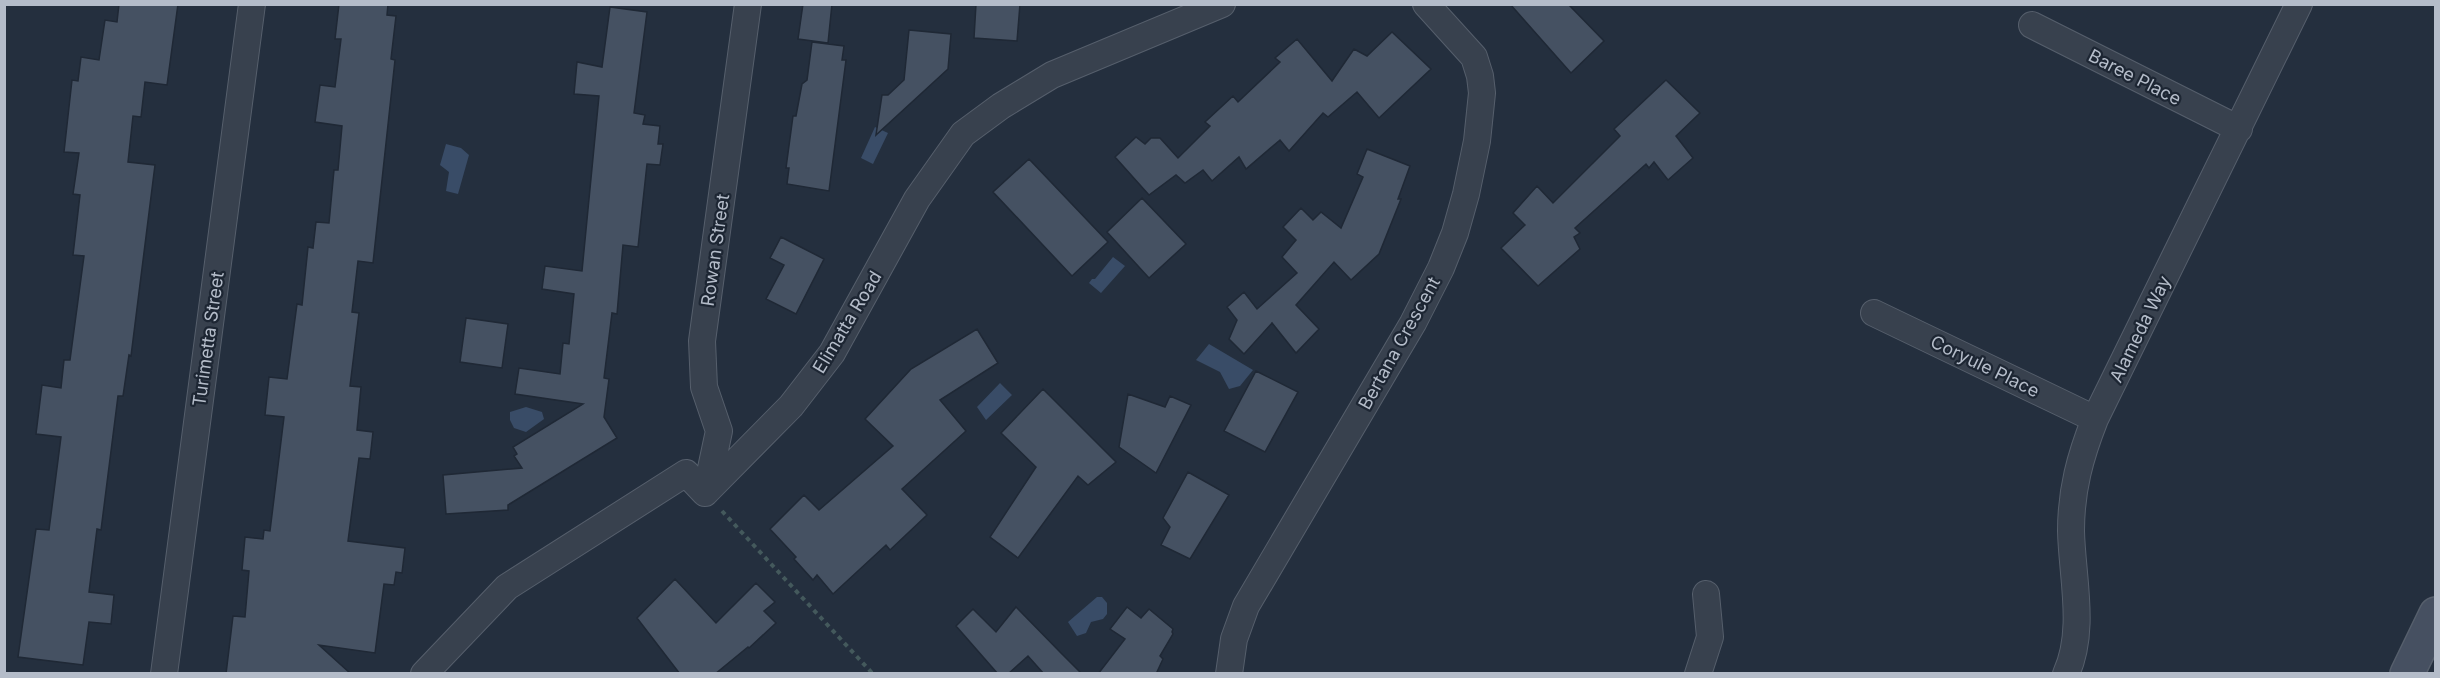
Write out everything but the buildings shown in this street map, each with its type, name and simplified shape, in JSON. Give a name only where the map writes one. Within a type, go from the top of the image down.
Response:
[{"type":"street","name":"Turimetta Street","points":[[164,674],[252,4]]},
{"type":"street","name":"Rowan Street","points":[[705,493],[719,431],[704,387],[702,341],[748,4]]},
{"type":"street","name":"Elimatta Road","points":[[705,493],[791,406],[820,370],[832,353],[917,199],[963,134],[1001,106],[1052,75],[1222,4]]},
{"type":"street","name":"Bertana Crescent","points":[[1229,674],[1234,639],[1246,606],[1413,323],[1441,268],[1455,233],[1477,141],[1482,93],[1480,76],[1474,57],[1426,4]]},
{"type":"street","name":"Alameda Way","points":[[2066,674],[2077,631],[2071,529],[2076,469],[2095,419],[2299,4]]},
{"type":"street","name":"Baree Place","points":[[2032,25],[2239,129]]},
{"type":"street","name":"Coryule Place","points":[[1875,313],[2095,419]]},
{"type":"street","points":[[424,674],[507,587],[552,557],[686,473],[705,493]]},
{"type":"street","points":[[1698,674],[1710,637],[1706,594]]},
{"type":"street","points":[[2407,674],[2436,614]]},
{"type":"path","points":[[705,493],[873,674]]},
{"type":"water","points":[[875,127],[888,133],[873,164],[861,158]]},
{"type":"water","points":[[446,144],[461,148],[469,155],[458,194],[446,191],[449,172],[440,165]]},
{"type":"water","points":[[1113,257],[1125,266],[1101,293],[1089,283]]},
{"type":"water","points":[[1209,344],[1253,370],[1240,386],[1229,389],[1220,372],[1196,360]]},
{"type":"water","points":[[1000,383],[1012,395],[986,420],[977,407]]},
{"type":"water","points":[[526,407],[542,412],[544,419],[526,432],[514,428],[510,420],[510,412]]},
{"type":"water","points":[[1097,597],[1102,597],[1107,603],[1107,614],[1103,619],[1091,622],[1086,633],[1077,636],[1068,622]]}]
